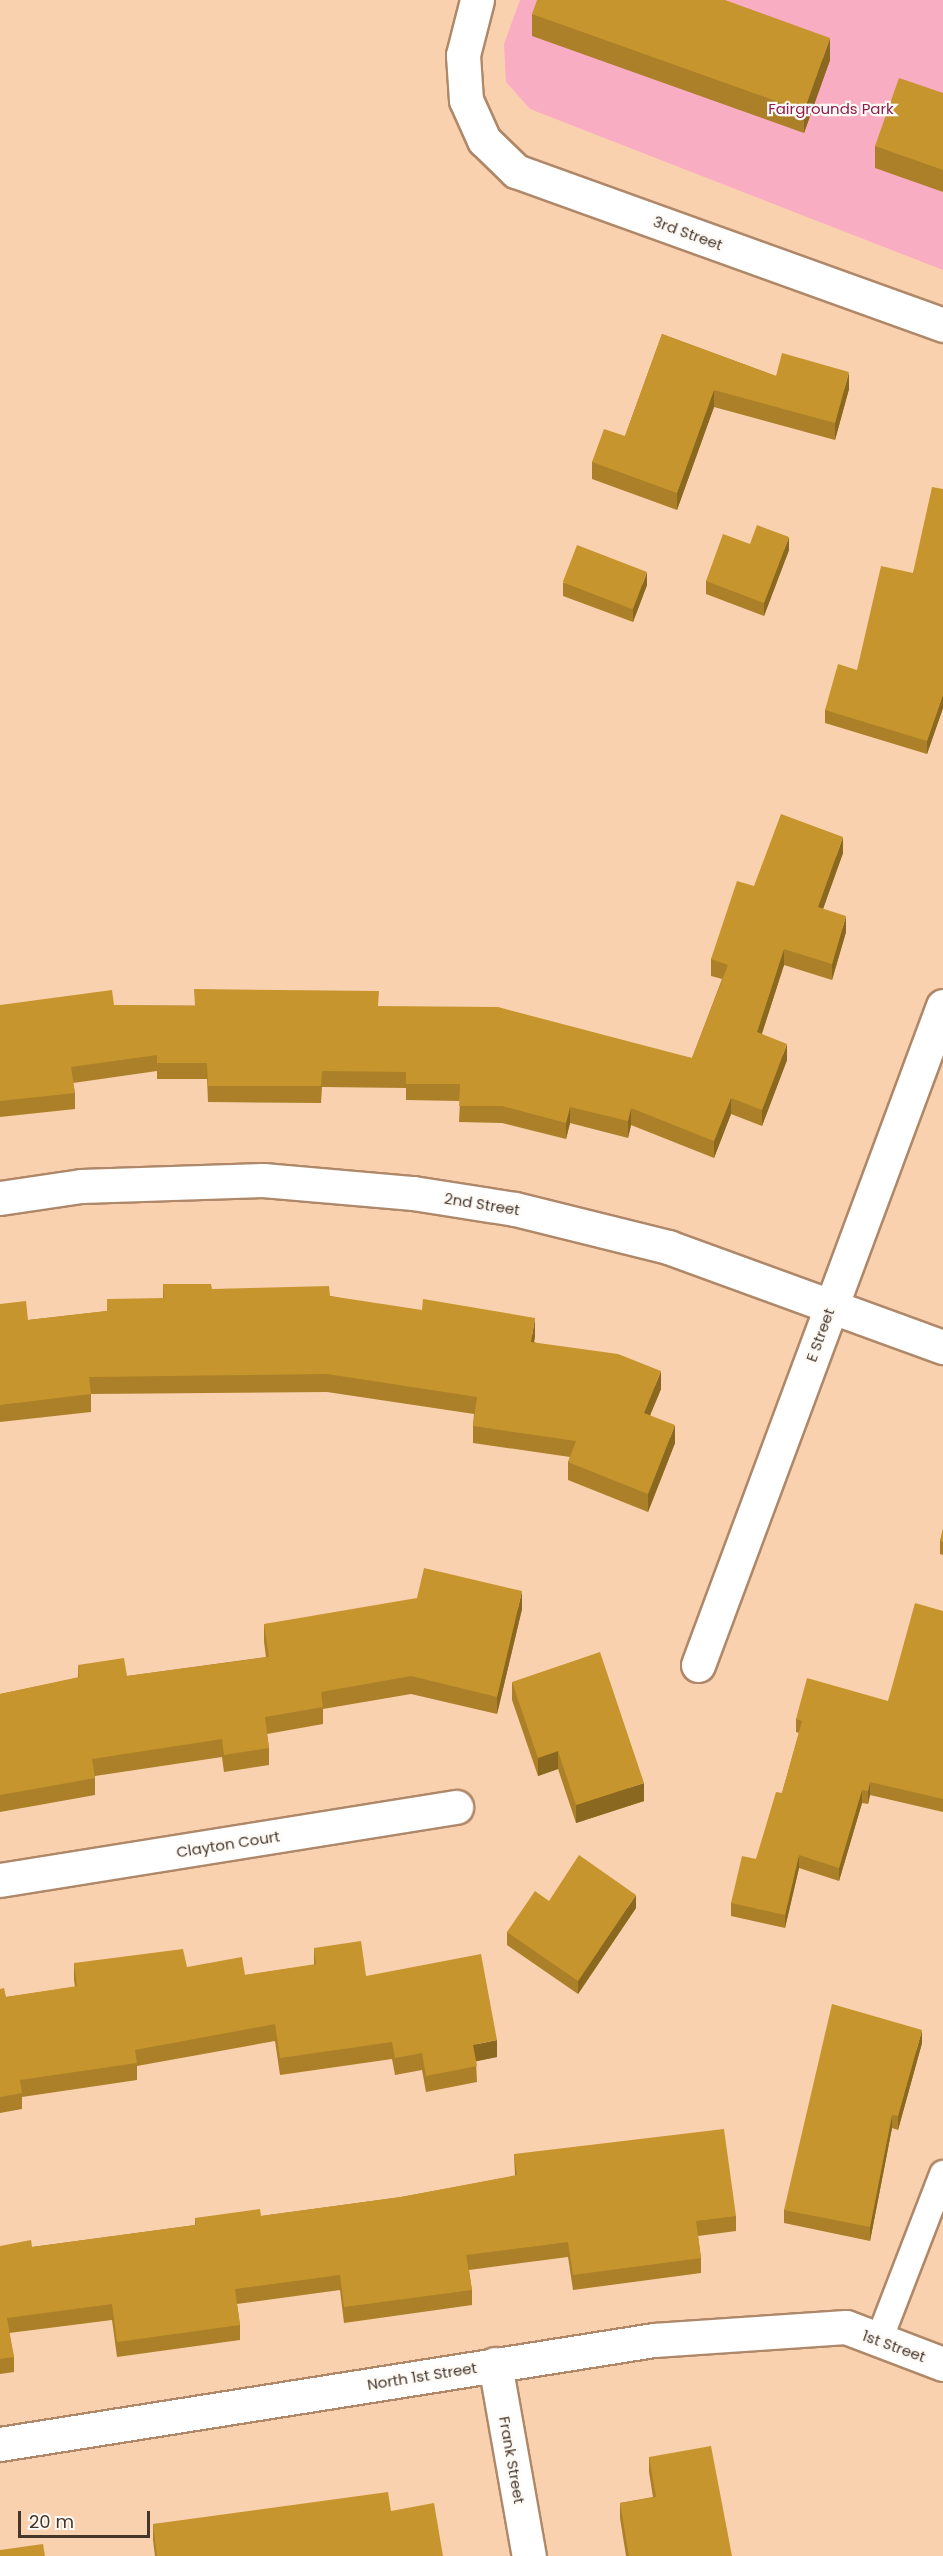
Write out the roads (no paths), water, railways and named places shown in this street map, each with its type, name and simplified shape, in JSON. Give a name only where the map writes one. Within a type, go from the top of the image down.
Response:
[{"type":"street","name":"3rd Street","points":[[477,0],[463,55],[466,100],[484,140],[516,171],[943,325]]},
{"type":"street","name":"E Street","points":[[698,1665],[943,1006]]},
{"type":"street","name":"2nd Street","points":[[0,1198],[81,1186],[174,1181],[263,1180],[413,1193],[515,1209],[668,1247],[943,1347]]},
{"type":"street","name":"Clayton Court","points":[[0,1880],[456,1807]]},
{"type":"street","name":"1st Street","points":[[846,2327],[943,2364]]},
{"type":"street","name":"North 1st Street","points":[[0,2444],[654,2340],[846,2327]]},
{"type":"street","name":"Frank Street","points":[[495,2364],[529,2556]]},
{"type":"lane","points":[[879,2340],[943,2174]]},
{"type":"park label","name":"Fairgrounds Park","points":[[831,109]]}]
